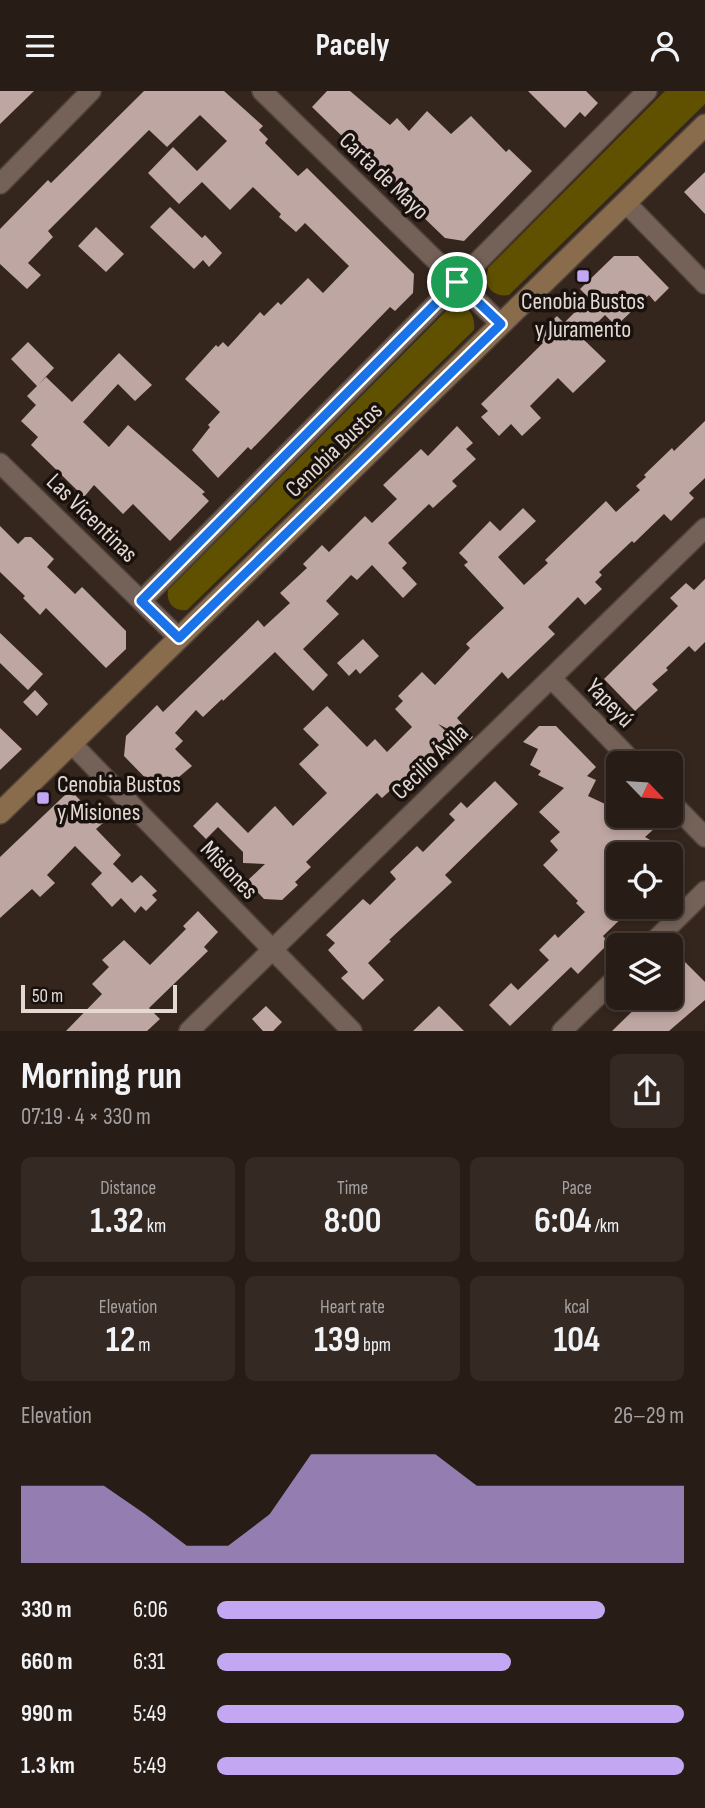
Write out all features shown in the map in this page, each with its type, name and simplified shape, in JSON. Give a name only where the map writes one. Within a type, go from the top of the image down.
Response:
[{"type":"street","points":[[0,184],[91,91]]},
{"type":"street","name":"Carta de Mayo","points":[[262,91],[501,324]]},
{"type":"street","name":"Cenobia Bustos","points":[[141,601],[647,91]]},
{"type":"street","name":"Cenobia Bustos","points":[[0,813],[705,125]]},
{"type":"street","points":[[626,202],[705,284]]},
{"type":"street","name":"Las Vicentinas","points":[[0,463],[179,638]]},
{"type":"street","name":"Cecilio Ávila","points":[[189,1031],[705,527]]},
{"type":"street","name":"Yapeyú","points":[[551,678],[622,751]]},
{"type":"street","name":"Misiones","points":[[71,743],[352,1031]]},
{"type":"street","points":[[683,814],[705,837]]},
{"type":"street","points":[[662,933],[705,891]]},
{"type":"street","points":[[562,1031],[606,989]]},
{"type":"shaded area","points":[[665,91],[705,91],[705,104],[509,295],[494,293],[486,281],[488,268]]},
{"type":"shaded area","points":[[452,305],[462,306],[469,311],[474,319],[474,330],[187,610],[178,610],[172,606],[168,599],[168,590]]},
{"type":"building","points":[[0,91],[34,91],[0,124]]},
{"type":"building","points":[[144,91],[224,91],[263,126],[259,130],[268,139],[265,143],[298,176],[307,168],[414,274],[413,293],[395,311],[390,307],[251,450],[248,447],[218,478],[192,450],[220,412],[185,379],[216,345],[218,347],[223,342],[228,347],[260,312],[264,316],[278,302],[281,305],[308,278],[323,293],[349,266],[305,223],[296,232],[253,187],[230,210],[202,182],[179,204],[148,173],[173,147],[197,171],[227,141],[200,115],[167,147],[149,130],[48,231],[53,237],[28,263],[41,275],[27,289],[0,264],[0,229],[48,180],[51,183]]},
{"type":"building","points":[[327,91],[350,91],[390,125],[397,118],[409,131],[427,111],[451,134],[471,116],[506,152],[509,149],[532,171],[464,241],[445,238],[420,214],[425,209],[401,186],[399,188],[348,136],[345,139],[312,107]]},
{"type":"building","points":[[528,91],[586,91],[598,103],[585,117],[580,112],[565,128]]},
{"type":"building","points":[[705,172],[705,214],[684,192]]},
{"type":"building","points":[[170,207],[202,238],[205,235],[222,253],[209,267],[203,260],[194,269],[150,227]]},
{"type":"building","points":[[96,227],[124,254],[106,272],[78,246]]},
{"type":"building","points":[[614,256],[638,256],[669,288],[655,302],[649,295],[616,326],[605,315],[582,338],[606,361],[573,393],[558,378],[530,406],[541,418],[522,436],[511,424],[499,436],[481,417],[488,411],[481,404],[543,343],[536,336],[557,316],[564,323],[589,298],[580,289]]},
{"type":"building","points":[[28,342],[54,368],[38,385],[46,377],[72,402],[119,353],[152,385],[135,401],[118,384],[83,422],[109,447],[128,425],[205,492],[202,494],[209,501],[170,541],[133,504],[123,514],[94,485],[84,497],[31,445],[38,437],[21,421],[36,405],[27,396],[37,386],[11,359]]},
{"type":"building","points":[[705,421],[705,478],[689,493],[694,498],[671,521],[664,514],[634,543],[632,541],[599,572],[602,575],[595,582],[602,589],[585,605],[578,597],[548,627],[555,634],[508,679],[502,672],[457,718],[473,737],[470,740],[438,724],[451,736],[396,790],[393,788],[382,798],[377,793],[306,862],[311,867],[295,882],[298,885],[282,900],[264,899],[247,881],[265,864],[243,863],[243,852],[218,827],[206,839],[193,826],[217,802],[248,833],[275,806],[293,826],[327,793],[299,764],[319,745],[303,729],[327,706],[367,747],[375,739],[387,752],[412,727],[395,709],[403,701],[398,696],[422,672],[435,685],[470,648],[466,644],[504,608],[464,565],[468,562],[459,553],[490,521],[500,531],[523,508],[536,521],[498,557],[524,585],[548,563],[545,560],[606,501],[616,512],[640,490],[636,486],[646,477],[644,475]]},
{"type":"building","points":[[457,426],[473,443],[466,449],[476,459],[452,481],[457,486],[433,508],[429,504],[388,543],[407,563],[402,568],[417,584],[403,598],[372,565],[357,580],[351,575],[326,601],[339,614],[303,649],[328,675],[313,691],[275,652],[223,701],[222,699],[203,717],[196,710],[175,733],[183,741],[175,749],[192,766],[160,793],[124,756],[126,736],[157,705],[163,712],[258,620],[264,627],[290,603],[280,593],[307,568],[303,564],[322,545],[329,552],[365,516],[372,523],[397,499],[383,485],[421,449],[428,456]]},
{"type":"building","points":[[0,526],[18,544],[25,537],[31,537],[54,559],[47,567],[75,594],[82,587],[126,631],[126,649],[106,668],[46,608],[40,615],[0,572]]},
{"type":"building","points":[[705,579],[705,642],[695,652],[689,646],[666,668],[668,670],[652,684],[658,690],[635,711],[604,679],[678,606],[670,598],[686,583],[694,590]]},
{"type":"building","points":[[0,633],[43,674],[28,690],[0,663]]},
{"type":"building","points":[[363,639],[379,656],[360,674],[356,669],[349,676],[337,663]]},
{"type":"building","points":[[35,690],[48,704],[37,716],[23,702]]},
{"type":"building","points":[[539,726],[556,726],[596,767],[587,776],[596,780],[588,796],[606,804],[606,828],[655,828],[645,837],[652,842],[606,842],[606,919],[621,919],[603,936],[606,946],[578,974],[571,967],[510,1026],[489,1005],[511,983],[518,990],[549,960],[539,950],[555,934],[558,938],[585,912],[576,903],[578,901],[543,865],[558,850],[550,841],[560,832],[539,812],[564,788],[538,775],[541,771],[530,765],[538,749],[523,742]]},
{"type":"building","points":[[0,728],[22,749],[0,770]]},
{"type":"building","points":[[495,781],[518,804],[445,875],[452,882],[368,963],[384,980],[363,1000],[341,978],[348,972],[328,950],[335,943],[326,935],[363,899],[370,905],[396,879],[390,872],[417,846],[423,852],[455,820],[449,814],[461,802],[467,808]]},
{"type":"building","points":[[65,795],[75,795],[103,823],[96,829],[121,855],[113,864],[132,883],[141,875],[157,891],[152,895],[157,900],[146,911],[141,906],[135,913],[121,898],[112,907],[91,884],[102,873],[75,846],[47,875],[55,883],[40,897],[32,889],[0,918],[0,857]]},
{"type":"building","points":[[198,911],[218,932],[204,947],[208,951],[149,1008],[160,1019],[147,1031],[66,1031],[102,994],[92,984],[109,967],[102,960],[124,940],[150,965],[186,929],[183,926]]},
{"type":"building","points":[[683,960],[705,982],[705,1000],[669,1031],[612,1031],[634,1010],[683,1010]]},
{"type":"building","points":[[266,1006],[282,1022],[273,1031],[263,1031],[252,1019]]},
{"type":"building","points":[[439,1006],[464,1031],[413,1031]]},
{"type":"place","name":"Cenobia Bustos y Juramento","points":[[583,276]]},
{"type":"place","name":"Cenobia Bustos y Misiones","points":[[43,798]]},
{"type":"route","points":[[457,282],[501,324],[179,638],[141,601],[457,282]]}]
